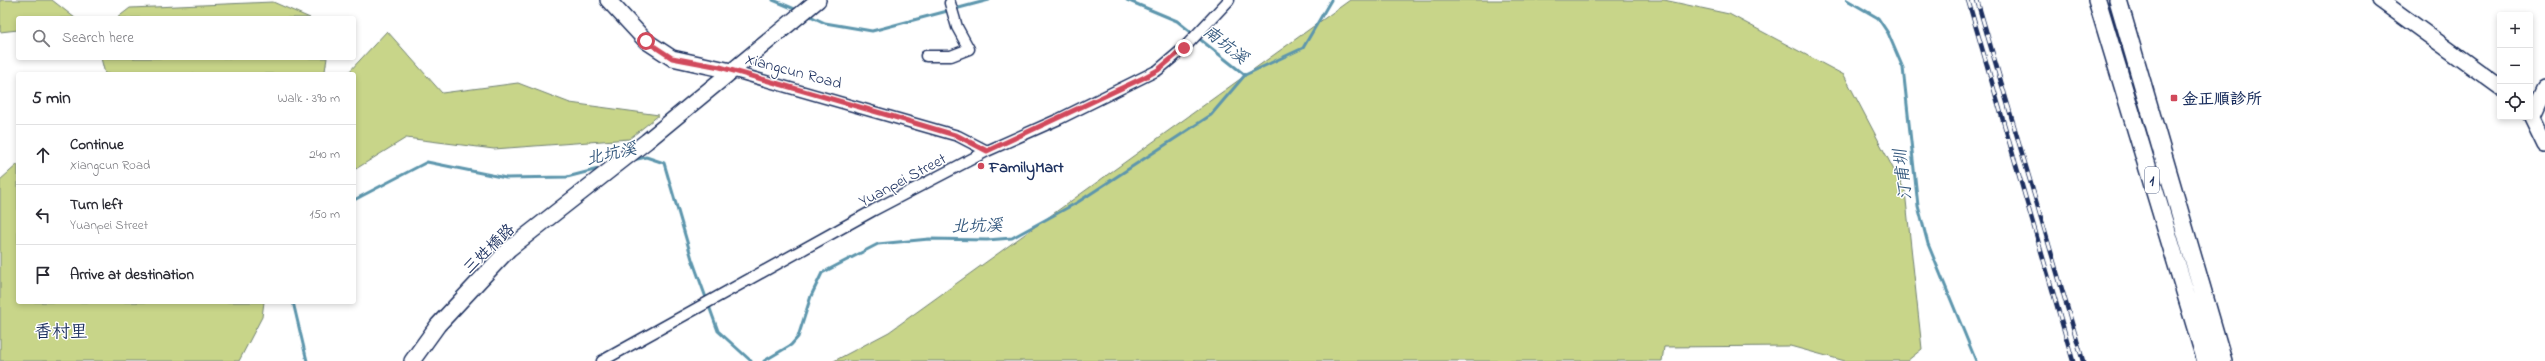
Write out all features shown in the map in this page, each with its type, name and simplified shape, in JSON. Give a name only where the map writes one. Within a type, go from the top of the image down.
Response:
[{"type":"main road","name":"1","points":[[2097,0],[2206,361]]},
{"type":"main road","name":"1","points":[[2118,0],[2223,361]]},
{"type":"street","name":"Xiangcun Road","points":[[608,0],[646,41],[672,58],[731,71],[958,136],[987,151]]},
{"type":"street","name":"Yuanpei Street","points":[[602,361],[874,210],[987,151],[1158,70],[1184,48],[1229,0]]},
{"type":"street","points":[[2380,0],[2497,85]]},
{"type":"street","points":[[731,71],[796,19],[813,1]]},
{"type":"street","points":[[926,56],[951,56],[969,49],[957,27],[950,3]]},
{"type":"street","name":"三姓橋路","points":[[412,361],[438,326],[509,249],[647,141],[731,71]]},
{"type":"street","points":[[2533,111],[2545,88]]},
{"type":"street","points":[[2533,119],[2545,145]]},
{"type":"green space","points":[[0,0],[52,0],[72,16],[16,16],[16,30],[0,32]]},
{"type":"green space","points":[[1350,0],[1664,0],[1729,14],[1844,75],[1905,191],[1922,349],[1907,361],[1845,361],[1790,346],[1664,347],[1662,361],[834,361],[889,332]]},
{"type":"green space","points":[[273,2],[305,16],[120,16],[130,8]]},
{"type":"green space","points":[[387,31],[442,93],[518,83],[570,103],[659,115],[629,139],[494,149],[406,138],[356,169],[356,72],[349,72]]},
{"type":"green space","points":[[102,60],[327,60],[325,71],[326,72],[104,72]]},
{"type":"green space","points":[[16,166],[16,304],[264,304],[262,317],[239,361],[0,361],[0,180]]},
{"type":"waterway","name":"南坑溪","points":[[773,0],[797,10]]},
{"type":"waterway","name":"南坑溪","points":[[808,15],[825,23],[872,31],[989,0]]},
{"type":"waterway","name":"南坑溪","points":[[1127,0],[1177,21],[1245,75]]},
{"type":"waterway","name":"北坑溪","points":[[764,361],[791,345],[798,337],[811,296],[822,273],[878,244],[929,239],[987,240],[1012,238],[1078,202],[1211,115],[1245,75],[1303,48],[1331,0]]},
{"type":"waterway","name":"汀甫圳","points":[[1847,0],[1878,18],[1888,33],[1903,68],[1918,206],[1928,244],[1976,361]]},
{"type":"waterway","name":"北坑溪","points":[[633,160],[646,157],[664,163],[692,259],[718,331],[751,361]]},
{"type":"waterway","name":"北坑溪","points":[[356,199],[427,162],[506,178],[567,177],[602,168]]},
{"type":"waterway","name":"北坑溪","points":[[293,304],[307,361]]},
{"type":"railway","points":[[1968,0],[2073,361]]},
{"type":"railway","points":[[1977,0],[2083,361]]},
{"type":"place","name":"金正順診所","points":[[2174,98]]},
{"type":"place","name":"FamilyMart","points":[[981,166]]},
{"type":"district","name":"香村里","points":[[61,331]]},
{"type":"route","points":[[646,41],[672,58],[720,67],[891,116],[958,136],[987,151],[1059,119],[1143,78],[1158,70],[1184,48]]}]
